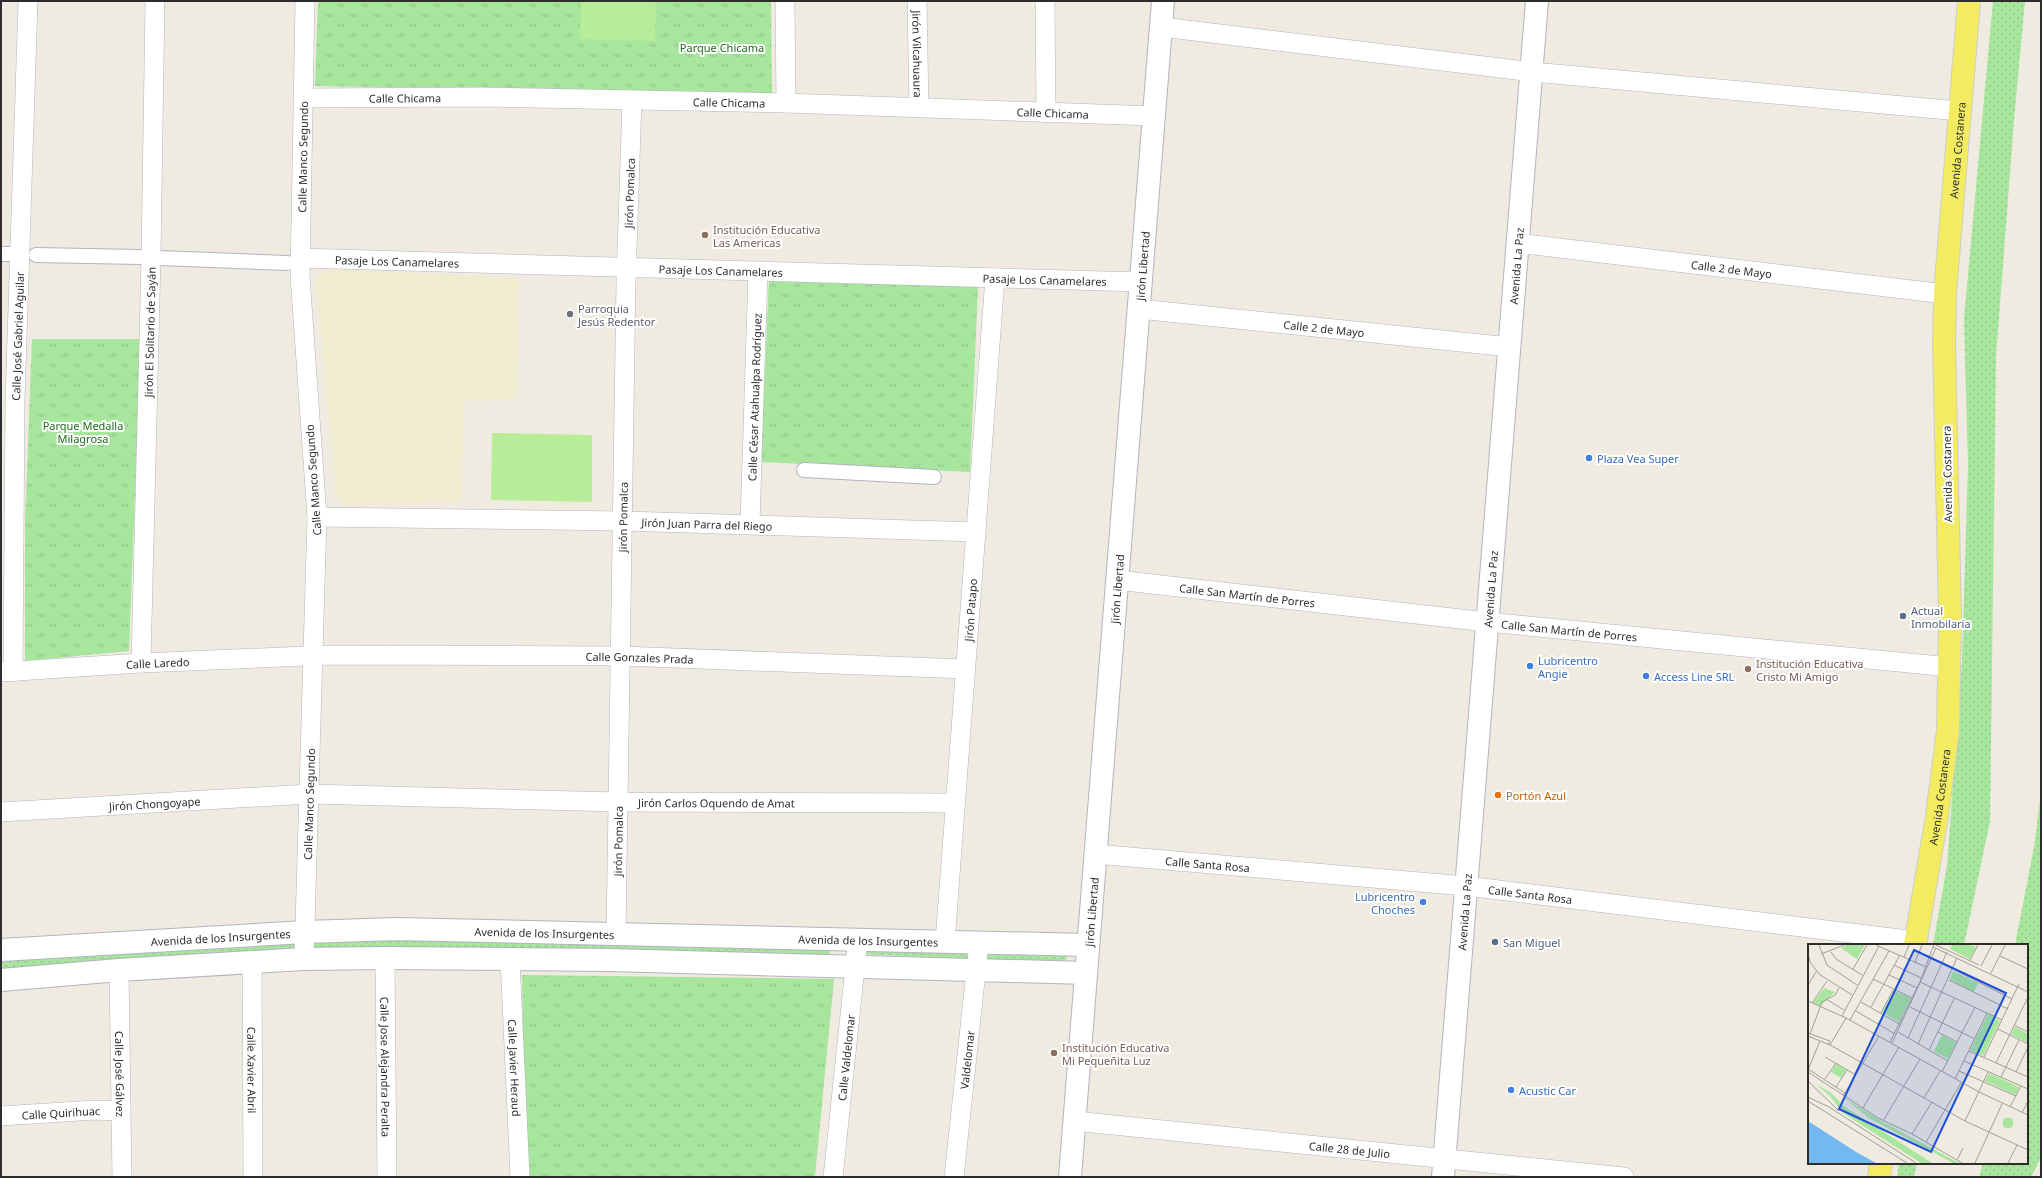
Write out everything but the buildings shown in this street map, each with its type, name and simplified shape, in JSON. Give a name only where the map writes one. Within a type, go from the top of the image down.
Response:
[{"type":"main road","name":"Avenida Costanera","points":[[1916,943],[1937,816],[1948,730],[1950,667],[1944,344],[1945,294],[1969,1]]},
{"type":"main road","points":[[1879,1177],[1881,1164]]},
{"type":"street","name":"Calle José Gabriel Aguilar","points":[[7,672],[28,1]]},
{"type":"street","name":"Jirón El Solitario de Sayán","points":[[141,663],[152,250],[155,1]]},
{"type":"street","name":"Calle Manco Segundo","points":[[304,959],[317,517],[307,393],[300,276],[294,260],[303,98],[305,1]]},
{"type":"street","points":[[785,1],[786,103]]},
{"type":"street","name":"Jirón Vilcahuaura","points":[[917,1],[919,108]]},
{"type":"street","points":[[1045,1],[1046,113]]},
{"type":"street","name":"Jirón Libertad","points":[[1070,1177],[1163,1]]},
{"type":"street","name":"Avenida La Paz","points":[[1444,1168],[1510,347],[1517,243],[1533,72],[1537,1]]},
{"type":"street","points":[[1162,27],[1533,72],[1959,111]]},
{"type":"street","name":"Calle Chicama","points":[[303,98],[482,97],[786,103],[1154,116]]},
{"type":"street","name":"Jirón Pomalca","points":[[616,934],[622,656],[627,267],[632,100]]},
{"type":"street","name":"Calle 2 de Mayo","points":[[1517,243],[1945,294]]},
{"type":"street","points":[[36,255],[140,257]]},
{"type":"street","name":"Pasaje Los Canamelares","points":[[159,258],[627,267],[1141,282]]},
{"type":"street","name":"Calle César Atahualpa Rodríguez","points":[[750,524],[758,271]]},
{"type":"street","name":"Jirón Patapo","points":[[945,942],[995,278]]},
{"type":"street","name":"Calle 2 de Mayo","points":[[1139,309],[1510,347]]},
{"type":"street","points":[[804,470],[934,477]]},
{"type":"street","name":"Jirón Juan Parra del Riego","points":[[317,517],[624,521],[976,532]]},
{"type":"street","name":"Calle San Martín de Porres","points":[[1117,580],[1487,622],[1950,667]]},
{"type":"street","name":"Calle Laredo","points":[[7,672],[141,663],[314,656]]},
{"type":"street","name":"Calle Gonzales Prada","points":[[314,656],[622,656],[965,669]]},
{"type":"street","name":"Jirón Carlos Oquendo de Amat","points":[[309,794],[619,802],[955,803]]},
{"type":"street","name":"Jirón Chongoyape","points":[[1,812],[309,794]]},
{"type":"street","name":"Calle Santa Rosa","points":[[1095,854],[1466,886],[1916,943]]},
{"type":"street","name":"Avenida de los Insurgentes","points":[[1,950],[305,932],[397,929],[979,943],[1088,944]]},
{"type":"street","name":"Calle Valdelomar","points":[[833,1177],[858,939]]},
{"type":"street","name":"Valdelomar","points":[[954,1177],[979,943]]},
{"type":"street","points":[[1,980],[119,970],[304,959],[385,958],[510,959],[1086,973]]},
{"type":"street","name":"Calle Jose Alejandra Peralta","points":[[385,958],[387,1177]]},
{"type":"street","name":"Calle Javier Heraud","points":[[510,959],[520,1177]]},
{"type":"street","name":"Calle Xavier Abril","points":[[252,962],[253,1177]]},
{"type":"street","name":"Calle José Gálvez","points":[[119,970],[122,1177]]},
{"type":"street","name":"Calle Quirihuac","points":[[1,1116],[96,1110],[121,1111]]},
{"type":"street","name":"Calle 28 de Julio","points":[[1074,1121],[1444,1168],[1624,1177]]},
{"type":"shaded area","points":[[328,269],[519,278],[517,399],[464,401],[462,502],[344,505],[336,496],[316,279]]},
{"type":"green space","name":"Parque Chicama","points":[[318,1],[771,1],[772,94],[315,86]]},
{"type":"green space","points":[[581,1],[656,1],[655,41],[580,39]]},
{"type":"green space","points":[[1993,1],[2025,1],[2014,120],[1996,357],[1990,821],[1964,944],[1933,944],[1947,866],[1962,663],[1968,465],[1964,319]]},
{"type":"green space","points":[[769,277],[978,287],[970,472],[761,462]]},
{"type":"green space","name":"Parque Medalla Milagrosa","points":[[32,339],[141,339],[129,651],[25,661],[25,523]]},
{"type":"green space","points":[[492,433],[592,435],[592,502],[491,500]]},
{"type":"green space","points":[[2041,793],[2041,1158],[2031,1177],[1979,1177],[1983,1164],[2028,1164],[2028,944],[2015,944],[2034,847]]},
{"type":"green space","points":[[385,935],[830,943],[830,956],[1,975],[1,958]]},
{"type":"green space","points":[[863,946],[1068,952],[1065,963],[860,954]]},
{"type":"green space","points":[[522,975],[834,979],[815,1177],[526,1177]]},
{"type":"green space","points":[[1899,1164],[1917,1164],[1914,1177],[1897,1177]]},
{"type":"place","name":"Institución Educativa Las Americas","points":[[705,235]]},
{"type":"place","name":"Parroquia Jesús Redentor","points":[[570,314]]},
{"type":"place","name":"Plaza Vea Super","points":[[1589,458]]},
{"type":"place","name":"Actual Inmobilaria","points":[[1903,616]]},
{"type":"place","name":"Lubricentro Angie","points":[[1530,666]]},
{"type":"place","name":"Institución Educativa Cristo Mi Amigo","points":[[1748,669]]},
{"type":"place","name":"Access Line SRL","points":[[1646,676]]},
{"type":"place","name":"Portón Azul","points":[[1498,795]]},
{"type":"place","name":"Lubricentro Choches","points":[[1423,902]]},
{"type":"place","name":"San Miguel","points":[[1495,942]]},
{"type":"place","name":"Institución Educativa Mi Pequeñita Luz","points":[[1054,1053]]},
{"type":"place","name":"Acustic Car","points":[[1511,1090]]}]
